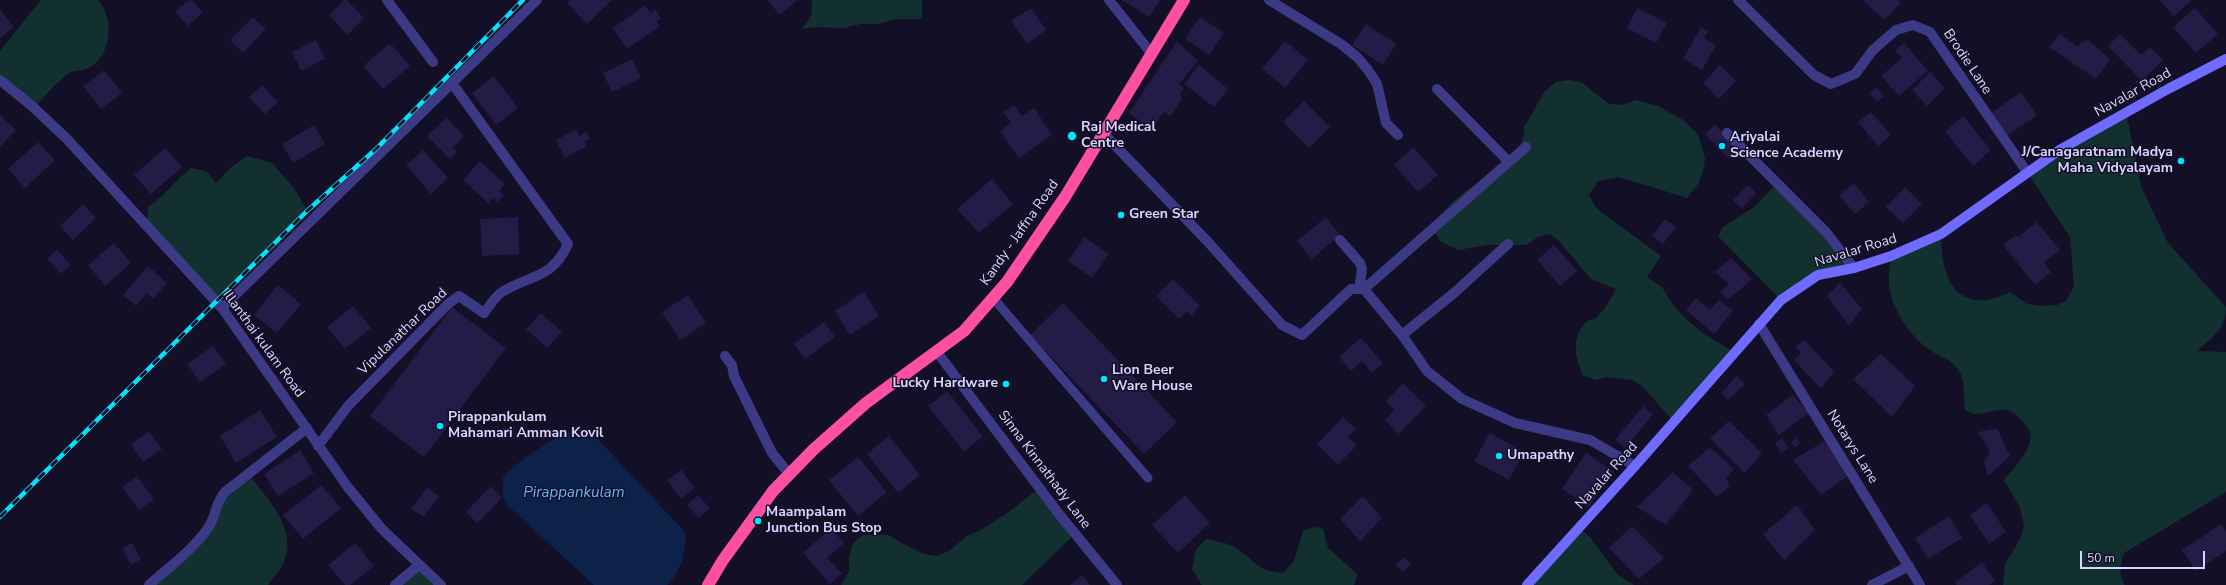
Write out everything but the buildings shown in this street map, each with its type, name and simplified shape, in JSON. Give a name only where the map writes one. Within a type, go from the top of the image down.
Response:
[{"type":"highway","name":"Kandy - Jaffna Road","points":[[708,585],[723,560],[768,497],[790,476],[814,449],[866,403],[964,331],[1007,282],[1058,207],[1104,134],[1184,0]]},
{"type":"street","points":[[387,0],[433,62]]},
{"type":"street","points":[[222,308],[379,152],[537,0]]},
{"type":"street","points":[[1109,0],[1151,53]]},
{"type":"street","points":[[1269,0],[1341,44],[1357,57],[1377,84],[1386,123],[1398,135]]},
{"type":"street","name":"Brodie Lane","points":[[1738,0],[1814,75],[1831,84],[1855,74],[1873,50],[1896,30],[1913,25],[1930,32],[2027,172]]},
{"type":"street","name":"Navalar Road","points":[[1527,585],[1636,466],[1781,300],[1818,275],[1854,268],[1891,256],[1941,234],[2061,149],[2226,58]]},
{"type":"street","name":"Illanthai kulam Road","points":[[0,80],[32,106],[67,139],[222,308],[347,486],[381,528],[440,585]]},
{"type":"street","name":"Vipulanathar Road","points":[[318,446],[348,406],[448,304],[459,296],[484,313],[500,292],[552,268],[561,257],[568,244],[452,83]]},
{"type":"street","points":[[1437,89],[1509,162]]},
{"type":"street","points":[[1727,133],[1826,232],[1854,268]]},
{"type":"street","points":[[1104,134],[1209,243],[1282,326],[1302,334],[1351,289],[1362,289],[1526,147]]},
{"type":"street","points":[[1340,240],[1360,263],[1362,269],[1362,289],[1402,335],[1427,371],[1462,399],[1515,423],[1590,440],[1636,466]]},
{"type":"street","points":[[1402,335],[1454,293],[1508,244]]},
{"type":"street","name":"Notarys Lane","points":[[1759,324],[1920,585]]},
{"type":"street","name":"Sinna Kinnathady Lane","points":[[937,352],[1058,514],[1117,585]]},
{"type":"street","points":[[725,356],[732,365],[734,376],[772,453],[790,476]]},
{"type":"street","points":[[149,585],[202,537],[212,522],[219,499],[225,492],[307,428]]},
{"type":"street","points":[[395,585],[419,565]]},
{"type":"street","points":[[1872,585],[1909,566]]},
{"type":"lane","points":[[993,298],[1148,478]]},
{"type":"green space","points":[[41,0],[98,0],[107,17],[109,27],[106,47],[102,56],[87,69],[73,71],[67,74],[34,109],[0,80],[0,52]]},
{"type":"green space","points":[[812,0],[922,0],[922,19],[896,19],[879,24],[861,24],[844,28],[817,27],[802,29],[811,16]]},
{"type":"green space","points":[[1569,80],[1581,82],[1609,104],[1624,105],[1635,100],[1658,106],[1683,120],[1698,134],[1705,158],[1704,168],[1698,184],[1687,198],[1619,177],[1598,181],[1589,195],[1596,208],[1661,256],[1647,277],[1662,287],[1673,305],[1689,322],[1703,333],[1735,353],[1674,422],[1642,386],[1632,380],[1608,377],[1596,380],[1582,375],[1576,353],[1578,335],[1586,322],[1595,319],[1605,308],[1616,289],[1591,279],[1559,241],[1550,234],[1538,237],[1526,245],[1487,245],[1458,250],[1441,242],[1430,225],[1457,198],[1508,160],[1521,143],[1524,135],[1524,127],[1545,91],[1556,82]]},
{"type":"green space","points":[[2126,112],[2141,186],[2168,243],[2226,307],[2224,321],[2221,327],[2213,337],[2197,351],[2226,352],[2226,492],[2124,553],[2120,569],[2121,577],[2125,585],[2003,585],[2005,564],[2020,539],[2024,526],[2020,508],[2004,480],[2018,464],[2025,453],[2031,433],[2021,420],[2012,413],[2004,410],[1996,410],[1982,414],[1965,410],[1963,380],[1959,371],[1950,361],[1934,352],[1915,338],[1893,303],[1889,284],[1891,256],[1941,234],[1945,269],[1949,280],[1955,289],[1963,296],[1973,300],[1987,300],[2010,292],[2027,304],[2041,306],[2057,305],[2066,301],[2074,286],[2070,237],[2027,172]]},
{"type":"green space","points":[[247,156],[272,163],[294,188],[307,211],[216,302],[147,227],[148,207],[160,198],[191,168],[206,171],[216,183],[230,168]]},
{"type":"green space","points":[[1777,183],[1854,268],[1837,270],[1781,300],[1718,236],[1723,227],[1754,207]]},
{"type":"green space","points":[[248,474],[273,506],[285,530],[288,542],[286,555],[281,568],[268,585],[149,585],[202,537],[219,499]]},
{"type":"green space","points":[[1039,488],[1075,534],[1022,585],[841,585],[849,572],[849,559],[852,544],[863,535],[888,535],[924,554],[937,556],[949,551],[967,536],[981,530],[1009,512]]},
{"type":"green space","points":[[1314,527],[1323,529],[1328,548],[1357,574],[1354,585],[1202,585],[1192,569],[1196,549],[1206,539],[1231,545],[1241,551],[1260,567],[1273,572],[1283,573],[1294,561],[1303,531]]},
{"type":"green space","points":[[1579,528],[1590,537],[1618,575],[1634,585],[1527,585]]},
{"type":"green space","points":[[419,565],[441,585],[395,585]]},
{"type":"water","name":"Pirappankulam","points":[[582,428],[592,433],[686,533],[682,561],[676,574],[667,585],[594,585],[508,506],[503,499],[503,477],[511,469],[550,441]]},
{"type":"railway","points":[[0,517],[307,211],[376,149],[523,0]]},
{"type":"place","name":"Raj Medical Centre","points":[[1072,136]]},
{"type":"place","name":"Ariyalai Science Academy","points":[[1722,146]]},
{"type":"place","name":"J/Canagaratnam Madya Maha Vidyalayam","points":[[2181,161]]},
{"type":"place","name":"Green Star","points":[[1121,215]]},
{"type":"place","name":"Lion Beer Ware House","points":[[1104,379]]},
{"type":"place","name":"Lucky Hardware","points":[[1006,384]]},
{"type":"place","name":"Pirappankulam Mahamari Amman Kovil","points":[[440,426]]},
{"type":"place","name":"Umapathy","points":[[1499,456]]},
{"type":"place","name":"Maampalam Junction Bus Stop","points":[[758,521]]}]
